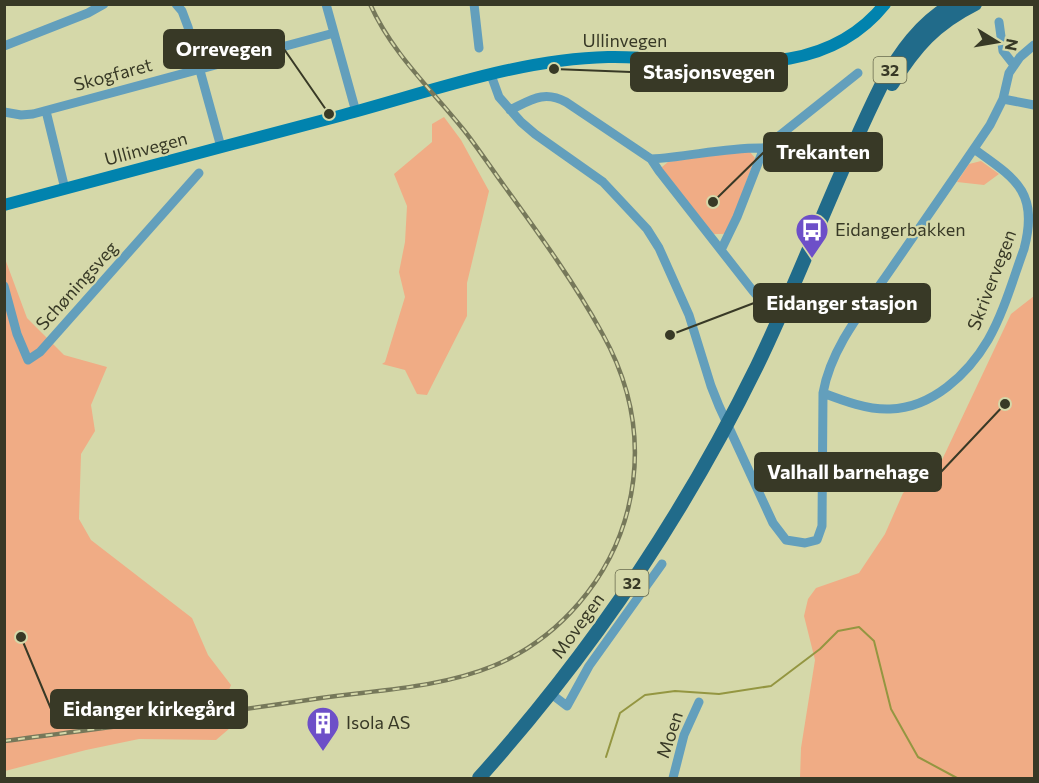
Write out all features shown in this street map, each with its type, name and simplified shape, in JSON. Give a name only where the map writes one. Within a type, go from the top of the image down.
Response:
[{"type":"main road","name":"Ullinvegen","points":[[4,205],[491,75],[550,62],[624,57],[766,61],[801,58],[834,47],[850,38],[885,4]]},
{"type":"main road","name":"32","points":[[946,12],[975,4]]},
{"type":"main road","name":"Movegen","points":[[479,778],[550,693],[646,563],[709,457],[775,328],[856,142],[912,53],[946,12]]},
{"type":"street","points":[[4,46],[88,13],[104,4]]},
{"type":"street","points":[[176,4],[184,16],[221,147]]},
{"type":"street","points":[[184,16],[188,4]]},
{"type":"street","points":[[326,4],[356,112]]},
{"type":"street","points":[[474,4],[479,48]]},
{"type":"street","points":[[999,22],[1003,51],[1014,65]]},
{"type":"street","name":"Skogfaret","points":[[4,112],[21,115],[46,111],[334,33]]},
{"type":"street","points":[[491,75],[499,97],[535,135],[603,182],[647,229],[663,256],[689,315],[719,406],[780,534],[786,540],[805,543],[817,540],[822,526],[823,393],[828,374],[847,335],[993,120],[1003,99],[1009,73],[1014,65],[1035,45]]},
{"type":"street","points":[[721,250],[737,218],[764,148],[858,73]]},
{"type":"street","points":[[510,110],[537,98],[554,96],[651,159],[753,291],[761,300],[769,303]]},
{"type":"street","points":[[1003,99],[1035,105]]},
{"type":"street","points":[[46,111],[65,189]]},
{"type":"street","points":[[651,159],[764,148]]},
{"type":"street","name":"Skrivervegen","points":[[823,393],[876,409],[905,408],[946,388],[964,371],[988,340],[1024,249],[1030,214],[1029,204],[1021,187],[1009,173],[974,148]]},
{"type":"street","name":"Schøningsveg","points":[[4,286],[17,334],[28,360],[40,352],[199,173]]},
{"type":"street","name":"Movegen","points":[[550,693],[567,706],[589,666],[662,564]]},
{"type":"street","name":"Moen","points":[[673,778],[684,735],[699,702]]},
{"type":"shaded area","points":[[444,117],[461,140],[489,191],[467,283],[467,316],[427,395],[417,394],[405,370],[382,364],[385,362],[405,297],[399,272],[405,242],[407,206],[394,174],[432,142],[432,124]]},
{"type":"shaded area","points":[[750,152],[755,158],[728,231],[723,234],[714,234],[662,170],[662,167],[668,162]]},
{"type":"shaded area","points":[[981,161],[999,174],[984,185],[957,182],[969,164]]},
{"type":"shaded area","points":[[4,256],[27,318],[64,355],[107,367],[91,405],[95,431],[81,454],[79,519],[91,540],[192,618],[208,655],[231,685],[227,695],[230,728],[216,740],[139,739],[5,771]]},
{"type":"shaded area","points":[[1034,296],[1034,778],[800,778],[801,748],[815,660],[804,616],[808,599],[816,588],[859,573],[885,534],[903,493],[941,462],[1011,314]]},
{"type":"waterway","points":[[606,757],[620,713],[645,695],[675,691],[719,694],[771,686],[820,649],[838,631],[859,627],[874,641],[891,709],[918,757],[957,778]]},
{"type":"railway","points":[[4,741],[430,684],[472,673],[493,666],[540,640],[579,603],[609,559],[628,509],[635,463],[635,441],[628,397],[613,354],[580,295],[543,240],[469,136],[400,54],[370,4]]},
{"type":"place","name":"Stasjonsvegen","points":[[554,69]]},
{"type":"place","name":"Orrevegen","points":[[329,114]]},
{"type":"place","name":"Trekanten","points":[[713,202]]},
{"type":"place","name":"Eidangerbakken","points":[[812,259]]},
{"type":"place","name":"Eidanger stasjon","points":[[670,335]]},
{"type":"place","name":"Valhall barnehage","points":[[1005,404]]},
{"type":"place","name":"Eidanger kirkegård","points":[[21,637]]},
{"type":"place","name":"Isola AS","points":[[323,752]]}]
